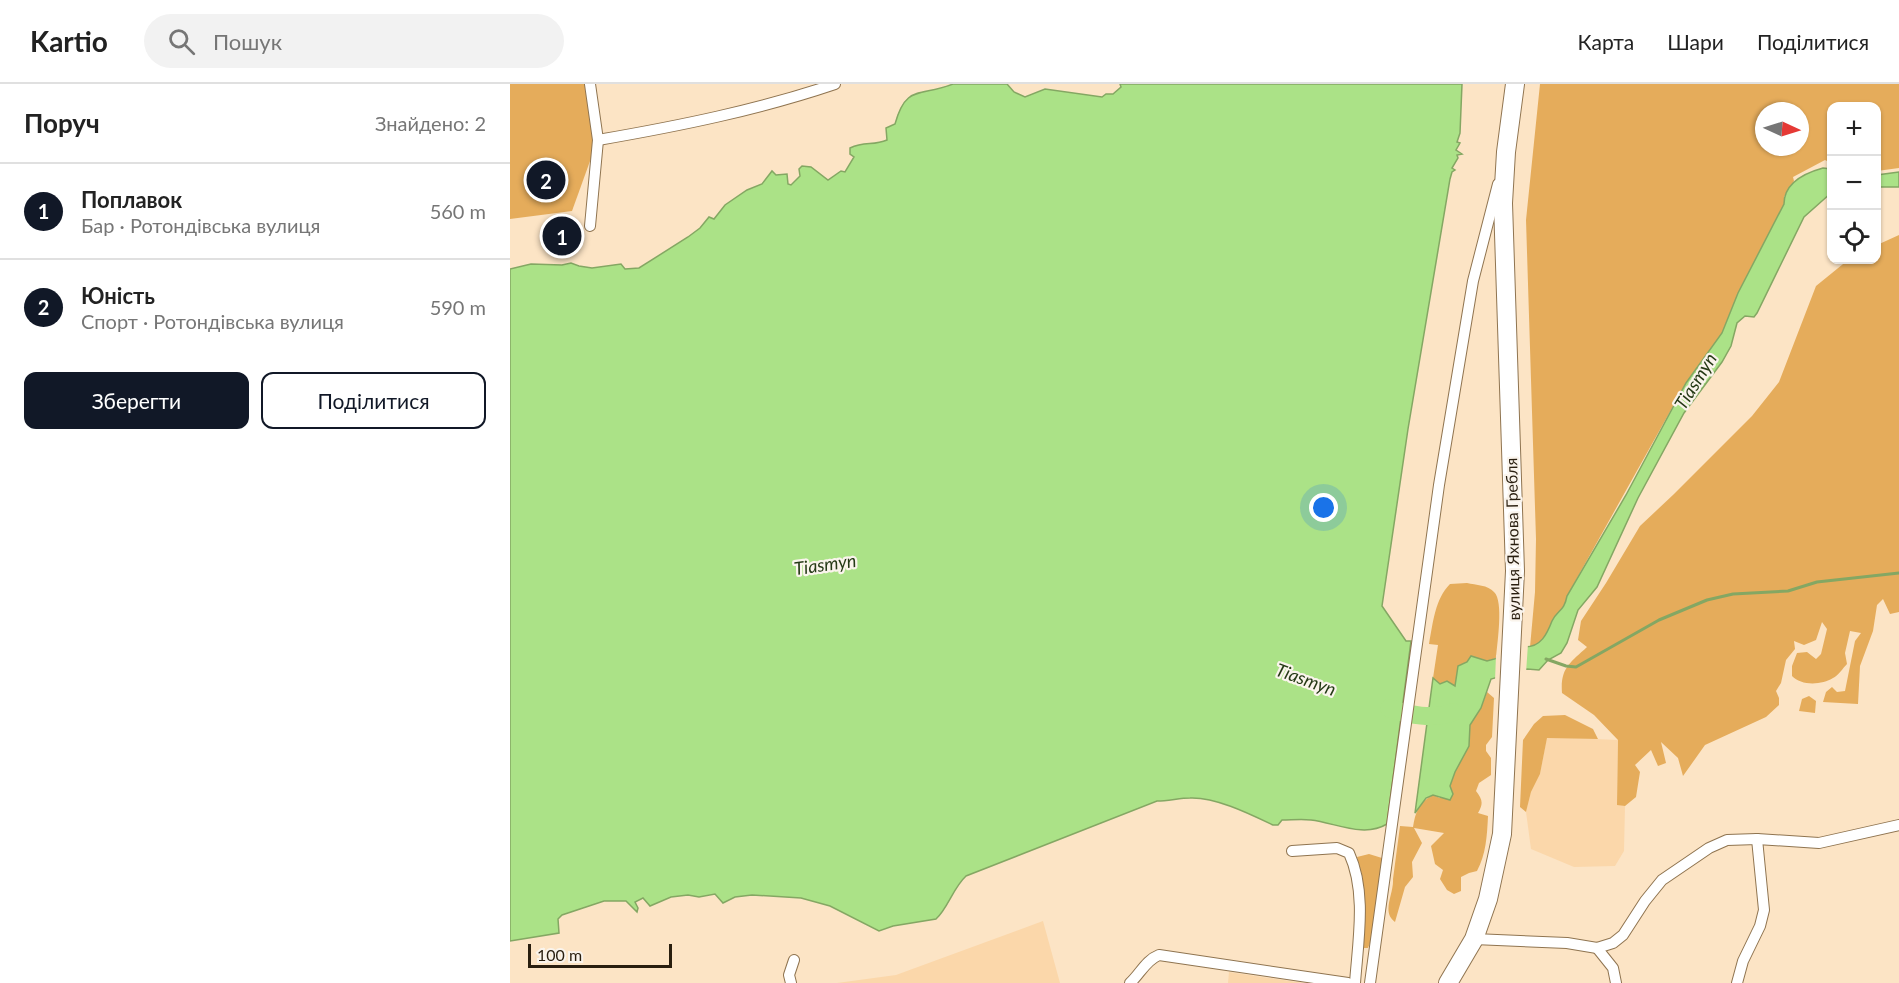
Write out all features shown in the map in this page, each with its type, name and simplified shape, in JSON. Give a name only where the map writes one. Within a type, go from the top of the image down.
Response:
[{"type":"main road","name":"вулиця Яхнова Гребля","points":[[1448,983],[1474,939],[1488,899],[1502,834],[1514,604],[1503,203],[1506,152],[1515,84]]},
{"type":"street","points":[[590,84],[598,140],[590,226]]},
{"type":"street","points":[[598,140],[678,126],[789,100],[836,84]]},
{"type":"street","points":[[1370,983],[1438,485],[1473,281],[1506,152]]},
{"type":"street","points":[[1474,939],[1567,943],[1597,948],[1613,943],[1623,935],[1662,880],[1709,848],[1727,840],[1757,838],[1819,843],[1899,825]]},
{"type":"street","points":[[1737,983],[1743,961],[1760,926],[1764,910],[1757,838]]},
{"type":"street","points":[[1292,850],[1337,848],[1349,853],[1358,880],[1359,911],[1355,983]]},
{"type":"street","points":[[1609,962],[1613,943]]},
{"type":"street","points":[[1597,948],[1609,962],[1616,981],[1629,983]]},
{"type":"street","points":[[1130,983],[1150,958],[1159,955],[1348,983]]},
{"type":"street","points":[[791,983],[789,975],[794,960]]},
{"type":"shaded area","points":[[510,84],[585,84],[594,150],[572,211],[510,219]]},
{"type":"shaded area","points":[[1540,84],[1899,84],[1899,168],[1881,170],[1881,102],[1827,102],[1827,161],[1793,177],[1794,181],[1784,197],[1784,204],[1738,293],[1722,333],[1686,383],[1563,607],[1555,616],[1542,641],[1530,647],[1535,592],[1536,539],[1526,220]]},
{"type":"shaded area","points":[[1899,235],[1899,612],[1890,614],[1883,599],[1877,605],[1873,631],[1860,666],[1858,704],[1823,702],[1826,692],[1832,687],[1837,692],[1845,691],[1855,641],[1861,633],[1850,631],[1845,653],[1847,664],[1835,677],[1823,682],[1806,683],[1792,676],[1792,666],[1797,653],[1807,652],[1816,659],[1821,654],[1827,629],[1822,622],[1816,640],[1804,645],[1794,641],[1795,649],[1786,660],[1781,683],[1776,691],[1779,705],[1766,717],[1705,745],[1683,776],[1678,758],[1661,742],[1666,763],[1658,766],[1651,750],[1635,765],[1640,772],[1636,797],[1625,806],[1617,805],[1618,740],[1594,715],[1562,693],[1563,678],[1567,667],[1587,647],[1578,640],[1581,621],[1640,526],[1752,416],[1779,382],[1816,286],[1843,264],[1881,264],[1881,243]]},
{"type":"shaded area","points":[[1467,583],[1489,588],[1497,597],[1499,613],[1496,658],[1487,661],[1478,659],[1455,687],[1440,684],[1433,678],[1438,645],[1429,644],[1435,612],[1445,590],[1450,584]]},
{"type":"shaded area","points":[[1487,692],[1494,698],[1492,737],[1486,745],[1486,751],[1491,758],[1491,775],[1479,783],[1476,791],[1482,801],[1478,813],[1488,816],[1486,845],[1480,865],[1477,871],[1461,877],[1461,891],[1454,894],[1447,890],[1440,879],[1443,870],[1435,864],[1431,846],[1444,833],[1414,828],[1422,843],[1412,862],[1413,877],[1405,887],[1395,922],[1388,908],[1400,826],[1413,827],[1418,808],[1428,798],[1433,795],[1440,798],[1453,794],[1450,786],[1469,745],[1470,725],[1481,708]]},
{"type":"shaded area","points":[[1809,696],[1816,701],[1815,713],[1799,711],[1802,699]]},
{"type":"shaded area","points":[[1565,715],[1593,729],[1598,739],[1547,738],[1540,774],[1531,792],[1526,812],[1520,807],[1523,740],[1543,716]]},
{"type":"shaded area","points":[[1547,737],[1618,740],[1617,804],[1625,806],[1624,851],[1615,866],[1574,867],[1531,849],[1526,812],[1531,792],[1540,774]]},
{"type":"shaded area","points":[[1369,854],[1382,858],[1372,938],[1368,948],[1362,948],[1363,879],[1357,857]]},
{"type":"shaded area","points":[[1043,921],[1060,983],[837,983],[896,975]]},
{"type":"shaded area","points":[[1229,972],[1303,983],[1228,983]]},
{"type":"water","points":[[953,84],[1007,84],[1014,92],[1025,97],[1045,89],[1102,97],[1106,94],[1113,94],[1121,87],[1120,84],[1462,84],[1460,133],[1457,142],[1460,143],[1456,150],[1462,154],[1457,155],[1458,158],[1452,168],[1455,170],[1450,179],[1408,429],[1382,606],[1406,641],[1411,641],[1387,824],[1369,830],[1308,820],[1282,820],[1278,825],[1273,825],[1211,800],[1190,798],[1157,801],[966,876],[936,919],[893,926],[879,931],[830,906],[801,898],[752,895],[735,897],[723,903],[715,894],[699,897],[688,895],[671,897],[650,906],[643,898],[635,902],[637,912],[626,901],[604,901],[562,915],[558,919],[559,933],[510,941],[510,269],[531,264],[571,263],[592,268],[621,264],[625,269],[639,268],[688,237],[709,217],[714,219],[725,205],[747,190],[762,184],[772,171],[776,175],[787,174],[788,184],[791,185],[800,176],[799,169],[802,166],[811,167],[828,180],[841,171],[845,172],[854,157],[850,154],[850,148],[887,140],[886,128],[895,124],[899,111],[909,97]]},
{"type":"water","points":[[1827,168],[1827,197],[1804,217],[1757,313],[1754,317],[1745,316],[1737,323],[1731,346],[1722,362],[1684,413],[1638,498],[1597,587],[1578,610],[1567,643],[1561,653],[1548,660],[1539,670],[1527,669],[1491,679],[1481,708],[1470,725],[1469,746],[1450,786],[1453,794],[1450,800],[1433,795],[1426,798],[1415,813],[1433,678],[1440,684],[1447,681],[1455,686],[1458,666],[1467,662],[1471,656],[1487,661],[1524,651],[1525,647],[1535,645],[1543,639],[1554,617],[1563,608],[1567,596],[1626,495],[1686,383],[1722,333],[1738,293],[1784,204],[1788,190],[1797,180],[1809,173]]},
{"type":"water","points":[[1899,172],[1899,187],[1881,187],[1881,174]]},
{"type":"pier","points":[[1528,644],[1526,673],[1495,681],[1496,655],[1522,649],[1523,645]]},
{"type":"waterway","points":[[1546,659],[1576,667],[1659,620],[1707,600],[1733,594],[1788,591],[1817,582],[1899,573]]},
{"type":"waterway","name":"Tiasmyn","points":[[1389,708],[1421,716],[1438,716],[1453,712]]},
{"type":"place","name":"Юність","points":[[546,180]]},
{"type":"place","name":"Поплавок","points":[[562,236]]}]
